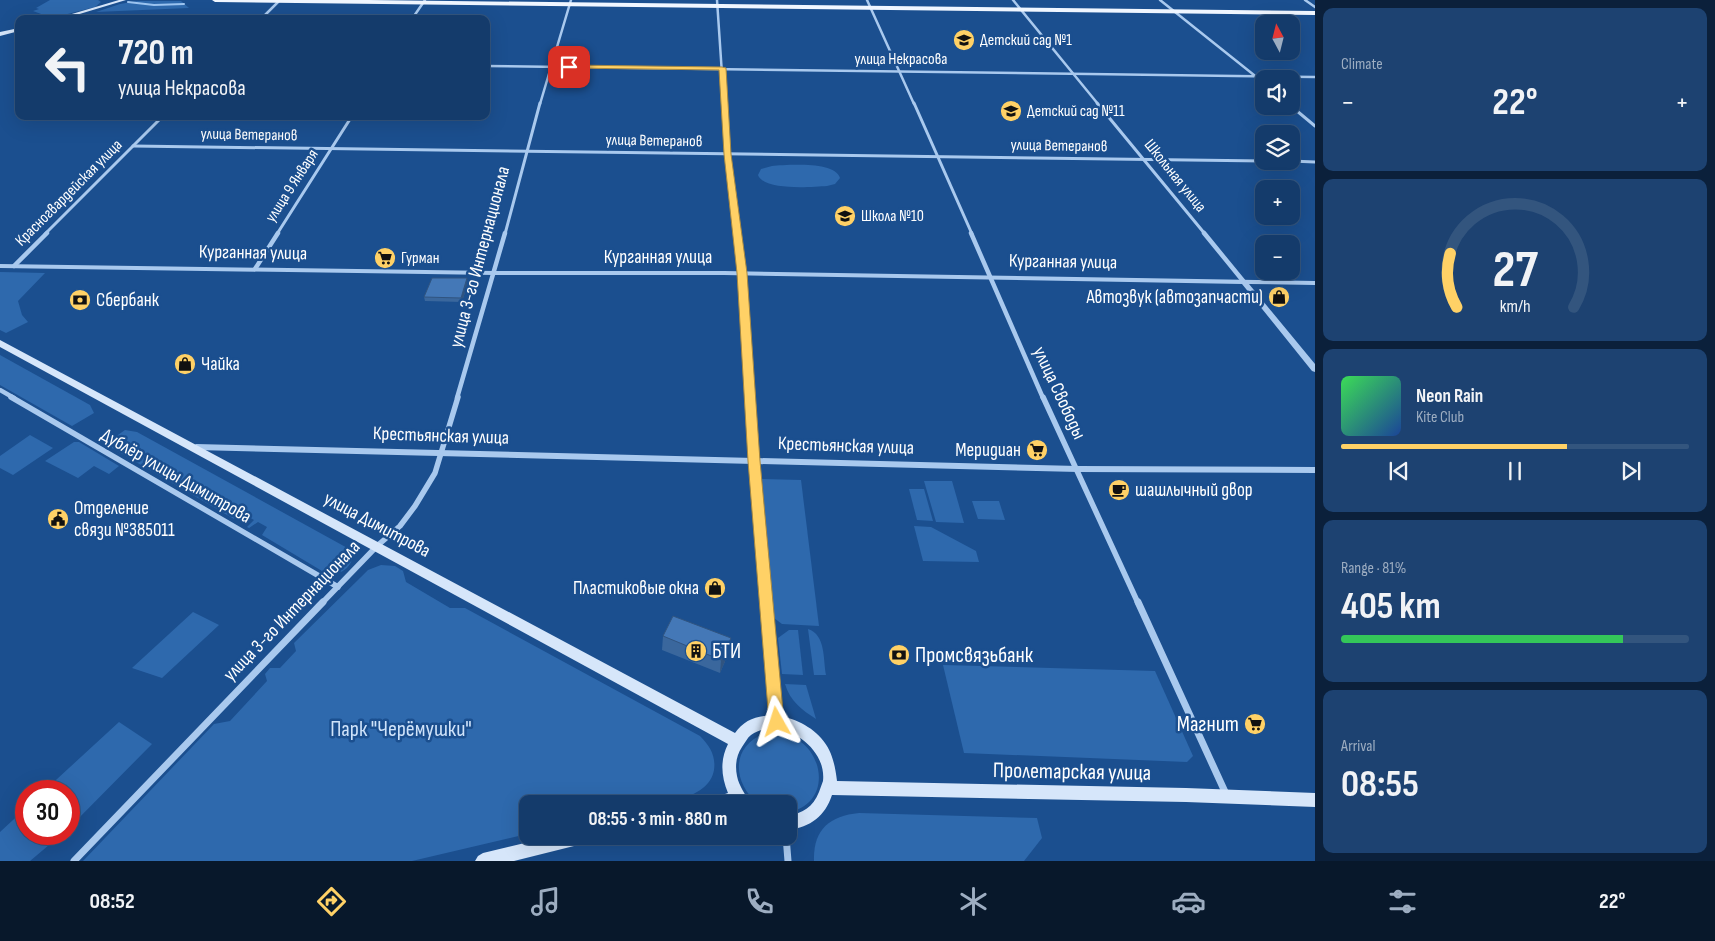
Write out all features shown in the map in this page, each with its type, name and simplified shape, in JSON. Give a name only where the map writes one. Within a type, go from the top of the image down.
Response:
[{"type":"main road","points":[[100,7],[106,0]]},
{"type":"main road","points":[[71,15],[124,0]]},
{"type":"main road","points":[[215,0],[868,3],[1021,9],[1315,13]]},
{"type":"main road","points":[[0,34],[15,30]]},
{"type":"main road","name":"улица Димитрова","points":[[0,343],[196,447],[736,741]]},
{"type":"main road","points":[[737,795],[728,768],[729,758],[736,741],[743,733],[759,724],[777,722],[796,726],[818,743],[829,769],[829,788],[822,804],[816,811],[797,822]]},
{"type":"main road","name":"Пролетарская улица","points":[[829,788],[1315,800]]},
{"type":"main road","points":[[483,861],[549,845]]},
{"type":"street","points":[[265,15],[280,0]]},
{"type":"street","name":"Школьная улица","points":[[1013,0],[1315,369]]},
{"type":"street","points":[[1160,0],[1255,76]]},
{"type":"street","points":[[1305,0],[1315,7]]},
{"type":"street","points":[[415,15],[424,1]]},
{"type":"street","name":"улица 3-го Интернационала","points":[[74,861],[377,546],[394,532],[415,506],[435,473],[494,273],[550,67],[571,2]]},
{"type":"street","points":[[718,2],[727,154],[742,273],[754,461],[777,722]]},
{"type":"street","name":"улица Свободы","points":[[868,3],[938,157],[1026,360],[1078,469],[1227,797]]},
{"type":"street","name":"улица Некрасова","points":[[490,66],[1255,76]]},
{"type":"street","name":"улица Некрасова","points":[[1300,77],[1315,77]]},
{"type":"street","points":[[1300,114],[1315,126]]},
{"type":"street","name":"Красногвардейская улица","points":[[14,266],[159,120]]},
{"type":"street","name":"улица 9 Января","points":[[255,269],[349,120]]},
{"type":"street","name":"улица Ветеранов","points":[[133,146],[1255,161]]},
{"type":"street","points":[[1300,161],[1315,162]]},
{"type":"street","name":"Курганная улица","points":[[0,266],[494,273],[742,273],[1315,283]]},
{"type":"street","name":"Дублёр улицы Димитрова","points":[[0,390],[338,587]]},
{"type":"street","name":"Крестьянская улица","points":[[196,447],[1078,469],[1315,470]]},
{"type":"street","points":[[787,845],[788,861]]},
{"type":"green space","points":[[50,0],[98,0],[101,2],[95,7],[64,15],[44,15],[33,11],[39,9],[36,8]]},
{"type":"green space","points":[[137,1],[181,1],[189,8],[96,12],[120,4]]},
{"type":"green space","points":[[772,166],[820,166],[836,173],[840,178],[835,184],[827,186],[778,186],[769,184],[758,175],[761,169]]},
{"type":"green space","points":[[0,272],[45,273],[18,301],[22,315],[28,322],[6,333],[0,330]]},
{"type":"green space","points":[[0,355],[90,405],[94,413],[72,426],[0,385]]},
{"type":"green space","points":[[125,430],[137,432],[351,550],[352,560],[350,565],[338,573],[327,574],[262,535],[267,527],[258,522],[249,528],[247,527],[254,520],[243,514],[234,519],[105,444]]},
{"type":"green space","points":[[30,435],[53,448],[13,475],[0,468],[0,456]]},
{"type":"green space","points":[[74,442],[79,442],[119,466],[109,474],[94,466],[78,478],[45,461]]},
{"type":"green space","points":[[762,479],[801,480],[819,626],[782,624],[774,618]]},
{"type":"green space","points":[[924,481],[952,481],[964,523],[936,522]]},
{"type":"green space","points":[[909,489],[924,489],[933,521],[917,520]]},
{"type":"green space","points":[[972,501],[999,501],[1005,520],[978,519]]},
{"type":"green space","points":[[914,526],[931,527],[976,551],[979,562],[923,561]]},
{"type":"green space","name":"Парк \"Черёмушки\"","points":[[381,565],[395,566],[403,571],[406,582],[450,608],[465,608],[700,736],[709,747],[714,760],[714,770],[708,783],[697,792],[690,795],[519,795],[519,836],[412,861],[83,861],[214,724],[230,721],[267,681],[265,674],[270,668],[280,668],[296,651],[294,643],[368,570]]},
{"type":"green space","points":[[193,612],[219,625],[162,678],[132,668]]},
{"type":"green space","points":[[808,629],[818,636],[821,642],[826,675],[814,675]]},
{"type":"green space","points":[[789,630],[798,630],[803,675],[782,674],[778,638]]},
{"type":"green space","points":[[943,665],[1155,671],[1193,756],[1187,762],[964,753]]},
{"type":"green space","points":[[785,684],[806,685],[816,719],[797,704]]},
{"type":"green space","points":[[119,722],[152,744],[80,817],[80,780],[56,780]]},
{"type":"green space","points":[[768,732],[787,734],[802,742],[812,754],[818,768],[819,782],[814,796],[804,806],[797,809],[797,795],[749,795],[743,785],[739,764],[741,754],[747,745]]},
{"type":"green space","points":[[859,813],[1037,818],[1042,838],[1024,861],[814,861],[816,841],[825,826],[839,817]]},
{"type":"green space","points":[[15,818],[15,845],[49,845],[30,861],[0,861],[0,832]]},
{"type":"building","points":[[432,278],[467,278],[461,298],[424,297]]},
{"type":"building","points":[[673,616],[731,638],[721,660],[663,636]]},
{"type":"waterway","points":[[128,2],[154,5],[184,4]]},
{"type":"place","name":"Детский сад №1","points":[[964,40]]},
{"type":"place","name":"Детский сад №11","points":[[1011,111]]},
{"type":"place","name":"Школа №10","points":[[845,216]]},
{"type":"place","name":"Гурман","points":[[385,258]]},
{"type":"place","name":"Автозвук (автозапчасти)","points":[[1279,297]]},
{"type":"place","name":"Сбербанк","points":[[80,300]]},
{"type":"place","name":"Чайка","points":[[185,364]]},
{"type":"place","name":"Меридиан","points":[[1037,450]]},
{"type":"place","name":"шашлычный двор","points":[[1119,490]]},
{"type":"place","name":"Отделение связи №385011","points":[[58,519]]},
{"type":"place","name":"Пластиковые окна","points":[[715,588]]},
{"type":"place","name":"БТИ","points":[[696,651]]},
{"type":"place","name":"Промсвязьбанк","points":[[899,655]]},
{"type":"place","name":"Магнит","points":[[1255,724]]},
{"type":"route","points":[[569,67],[722,68],[727,154],[742,273],[767,628],[777,722]]}]
